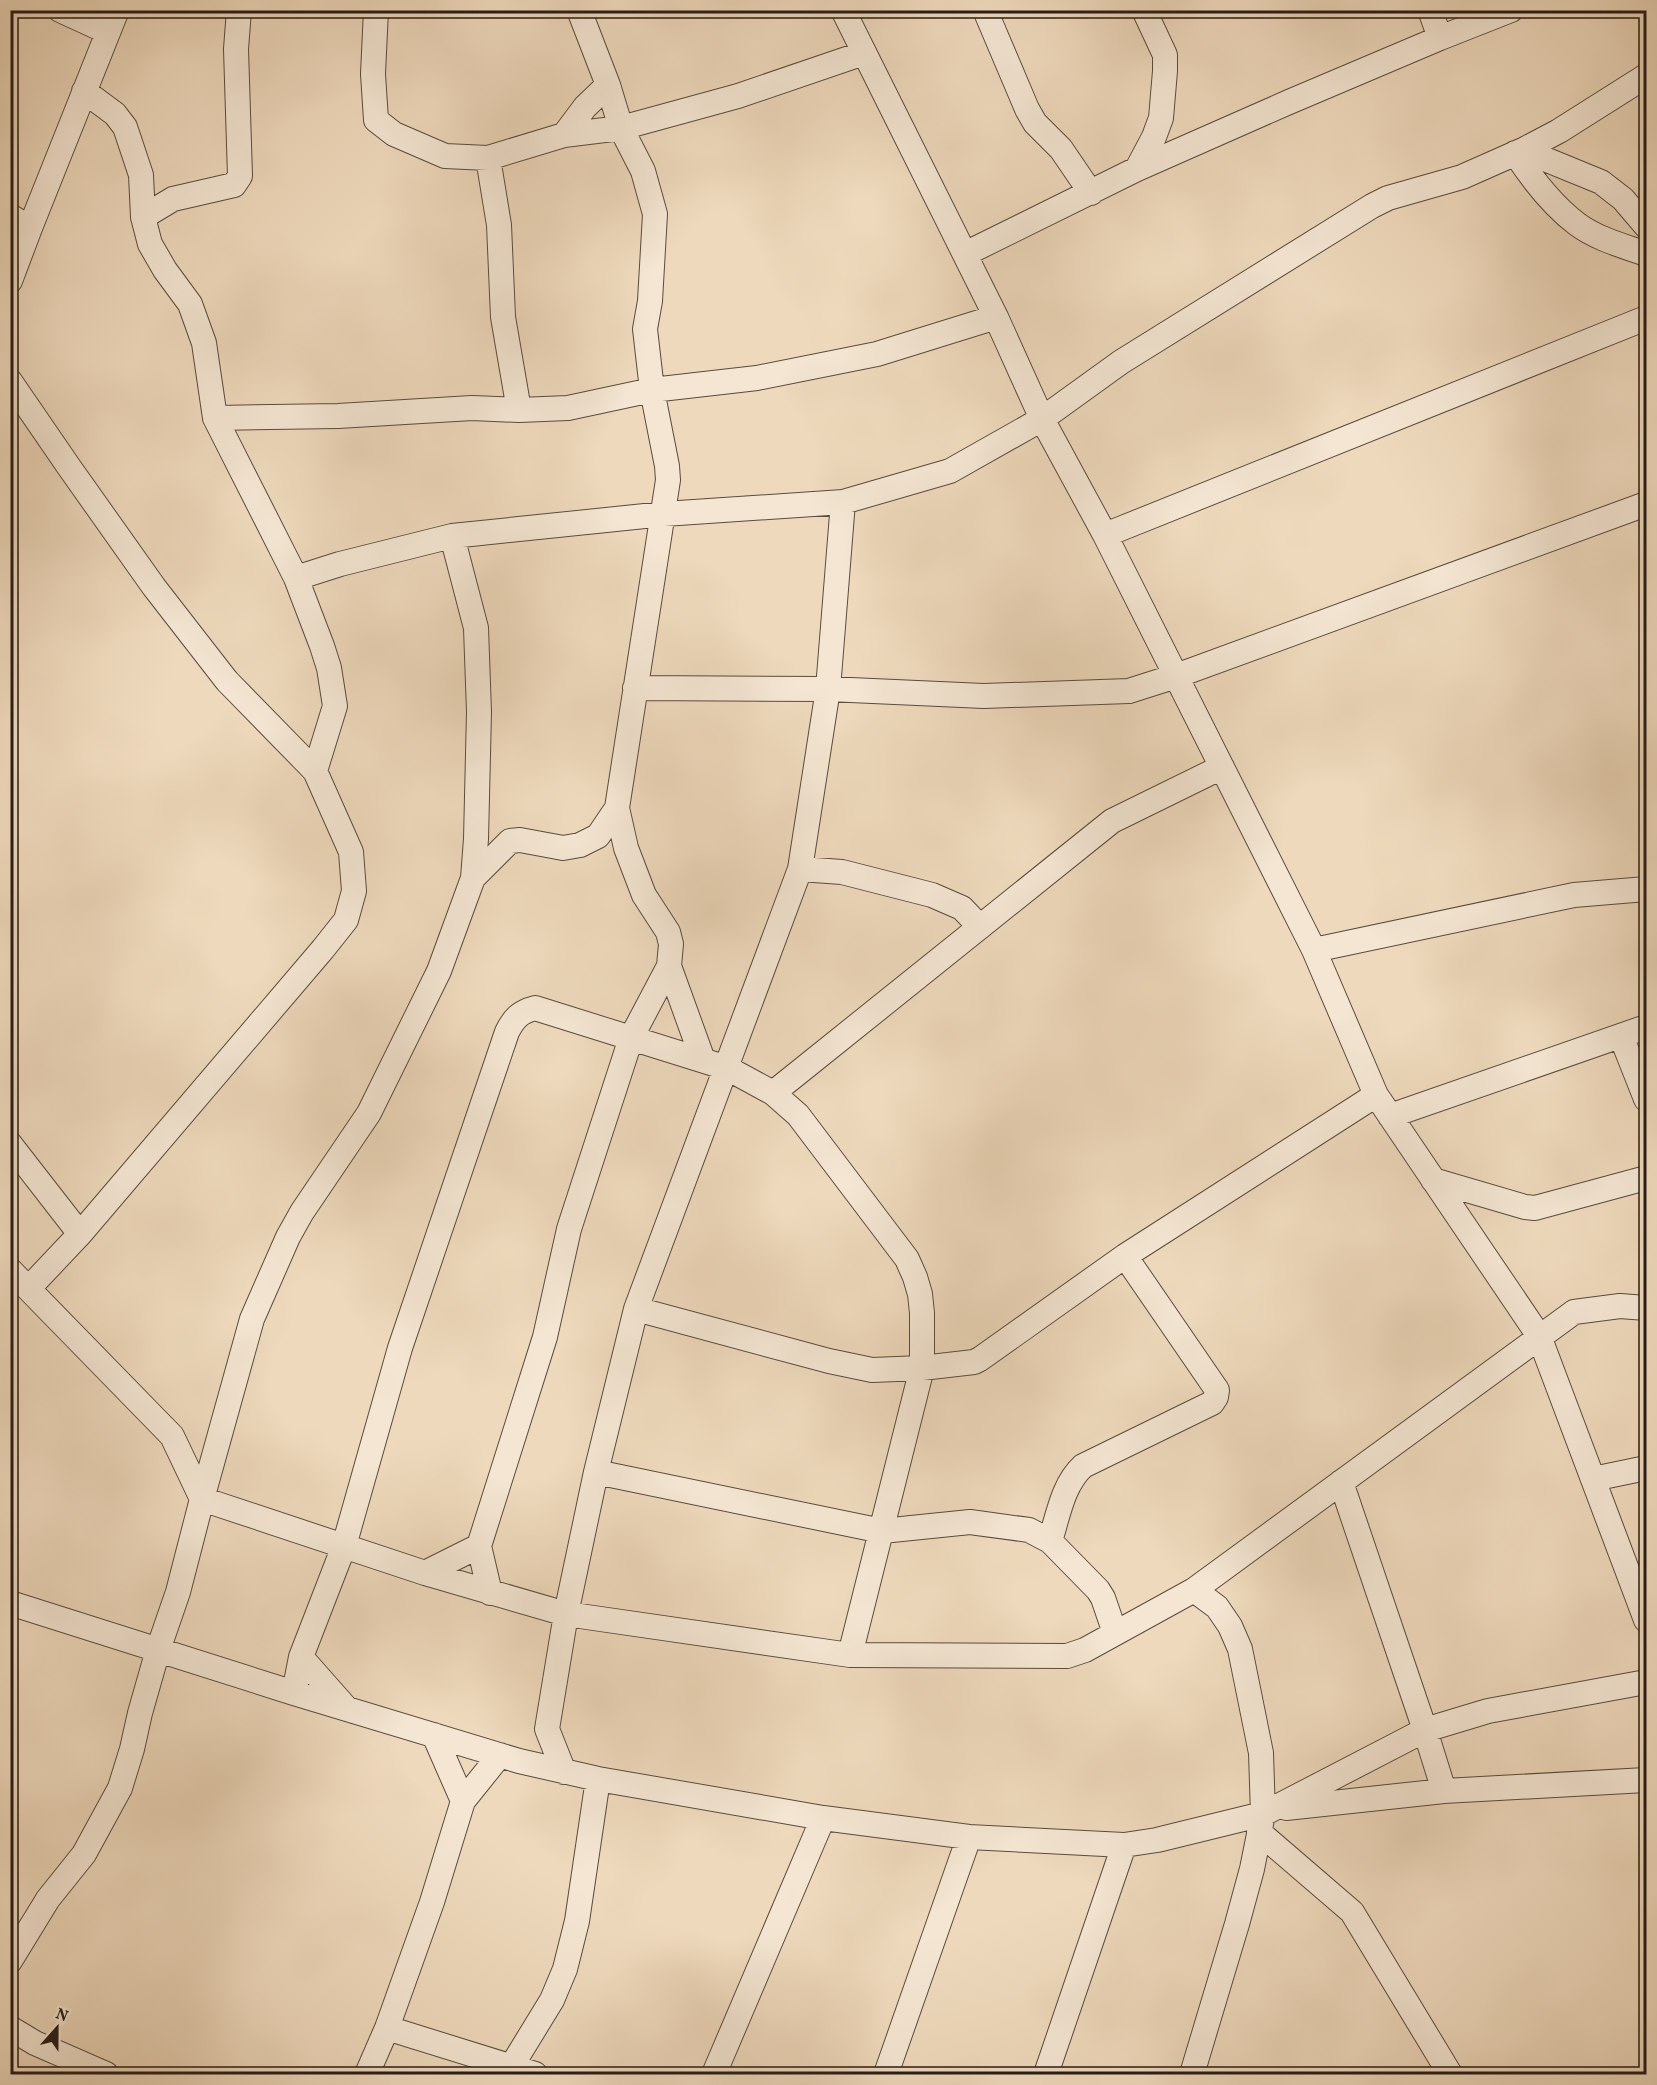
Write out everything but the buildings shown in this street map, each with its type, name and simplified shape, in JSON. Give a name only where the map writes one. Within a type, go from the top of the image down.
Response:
[{"type":"street","points":[[10,281],[20,222],[84,91],[113,21],[60,10]]},
{"type":"street","points":[[142,217],[173,199],[234,185],[240,176],[236,49],[239,10]]},
{"type":"street","points":[[376,10],[373,74],[376,120],[394,134],[445,156],[488,158],[564,135],[621,128],[738,96],[864,53]]},
{"type":"street","points":[[490,1593],[479,1546],[545,1337],[569,1229],[631,1038],[669,966],[672,945],[668,932],[644,895],[626,848],[617,807],[664,514],[667,466],[652,390],[645,329],[650,301],[655,214],[643,171],[621,128],[608,85],[579,10]]},
{"type":"street","points":[[843,10],[996,317],[1042,419],[1106,535],[1314,950],[1376,1095],[1539,1336],[1647,1620]]},
{"type":"street","points":[[985,10],[1035,123],[1061,149],[1091,193]]},
{"type":"street","points":[[1430,10],[1440,38]]},
{"type":"street","points":[[965,254],[1137,169],[1440,38],[1511,10]]},
{"type":"street","points":[[1137,169],[1157,127],[1164,97],[1165,55],[1149,13]]},
{"type":"street","points":[[296,578],[340,564],[452,536],[664,514],[843,502],[950,471],[1042,419],[1121,362],[1372,206],[1388,198],[1462,177],[1519,152],[1559,131],[1647,76]]},
{"type":"street","points":[[564,135],[585,107],[608,85]]},
{"type":"street","points":[[84,91],[115,114],[125,127],[141,175],[142,217],[150,244],[165,270],[190,304],[204,343],[215,418],[296,578],[322,646],[329,668],[335,706],[315,771]]},
{"type":"street","points":[[1519,152],[1601,182],[1623,199],[1647,226]]},
{"type":"street","points":[[1519,152],[1533,180],[1577,224],[1613,242],[1647,254]]},
{"type":"street","points":[[488,158],[498,225],[503,317],[519,410]]},
{"type":"street","points":[[141,175],[173,199]]},
{"type":"street","points":[[215,418],[338,416],[472,408],[519,410],[568,408],[652,390],[757,378],[878,354],[996,317]]},
{"type":"street","points":[[1106,535],[1647,318]]},
{"type":"street","points":[[10,381],[154,587],[227,681],[315,771],[351,852],[354,891],[346,920],[323,949],[80,1234],[29,1288]]},
{"type":"street","points":[[564,1772],[547,1729],[566,1614],[596,1472],[636,1309],[800,869],[828,689],[843,502]]},
{"type":"street","points":[[635,688],[828,689],[984,696],[1129,691],[1176,676],[1647,504]]},
{"type":"street","points":[[10,1961],[48,1899],[84,1854],[120,1788],[158,1650],[178,1592],[201,1499],[252,1319],[288,1237],[302,1212],[369,1113],[439,971],[473,878],[479,712],[476,628],[452,536]]},
{"type":"street","points":[[773,1093],[1113,821],[1222,766]]},
{"type":"street","points":[[473,878],[510,841],[520,840],[563,848],[580,845],[598,836],[617,807]]},
{"type":"street","points":[[800,869],[842,872],[932,895],[962,908],[980,927]]},
{"type":"street","points":[[1314,950],[1574,895],[1647,889]]},
{"type":"street","points":[[669,966],[703,1060]]},
{"type":"street","points":[[294,1694],[301,1657],[344,1546],[400,1348],[510,1026],[522,1011],[535,1008],[727,1068],[773,1093],[798,1115],[907,1259],[920,1294],[922,1368],[850,1655]]},
{"type":"street","points":[[1390,1116],[1647,1027]]},
{"type":"street","points":[[1621,1036],[1647,1099]]},
{"type":"street","points":[[636,1309],[818,1358],[872,1370],[922,1368],[974,1362],[1125,1256],[1376,1095]]},
{"type":"street","points":[[10,1144],[80,1234]]},
{"type":"street","points":[[1433,1180],[1535,1208],[1647,1178]]},
{"type":"street","points":[[1050,1541],[1069,1484],[1074,1474],[1083,1466],[1212,1403],[1216,1397],[1217,1390],[1125,1256]]},
{"type":"street","points":[[10,1270],[172,1436],[201,1499],[425,1573],[566,1614],[850,1655],[1067,1656],[1085,1650],[1194,1590],[1574,1312],[1620,1306],[1647,1308]]},
{"type":"street","points":[[1593,1479],[1647,1468]]},
{"type":"street","points":[[596,1472],[882,1531],[970,1522],[1029,1530],[1050,1541],[1098,1590],[1115,1633]]},
{"type":"street","points":[[1341,1482],[1444,1791]]},
{"type":"street","points":[[425,1573],[479,1546]]},
{"type":"street","points":[[1192,2074],[1237,1924],[1265,1818],[1261,1752],[1240,1648],[1230,1626],[1217,1607],[1194,1590]]},
{"type":"street","points":[[10,1603],[294,1694],[509,1758],[564,1772],[823,1818],[969,1837],[1124,1845],[1265,1818],[1444,1791],[1647,1780]]},
{"type":"street","points":[[301,1657],[348,1710]]},
{"type":"street","points":[[1265,1818],[1425,1730],[1488,1711],[1647,1682]]},
{"type":"street","points":[[367,2074],[387,2028],[432,1902],[463,1801],[509,1758],[547,1729]]},
{"type":"street","points":[[434,1736],[463,1801]]},
{"type":"street","points":[[510,2071],[552,2000],[565,1969],[576,1921],[598,1779]]},
{"type":"street","points":[[714,2074],[823,1818]]},
{"type":"street","points":[[1265,1818],[1352,1912],[1450,2074]]},
{"type":"street","points":[[886,2074],[969,1837]]},
{"type":"street","points":[[1046,2074],[1124,1845]]},
{"type":"street","points":[[10,2028],[35,2043],[106,2074]]},
{"type":"street","points":[[387,2028],[510,2071],[535,2074]]}]
